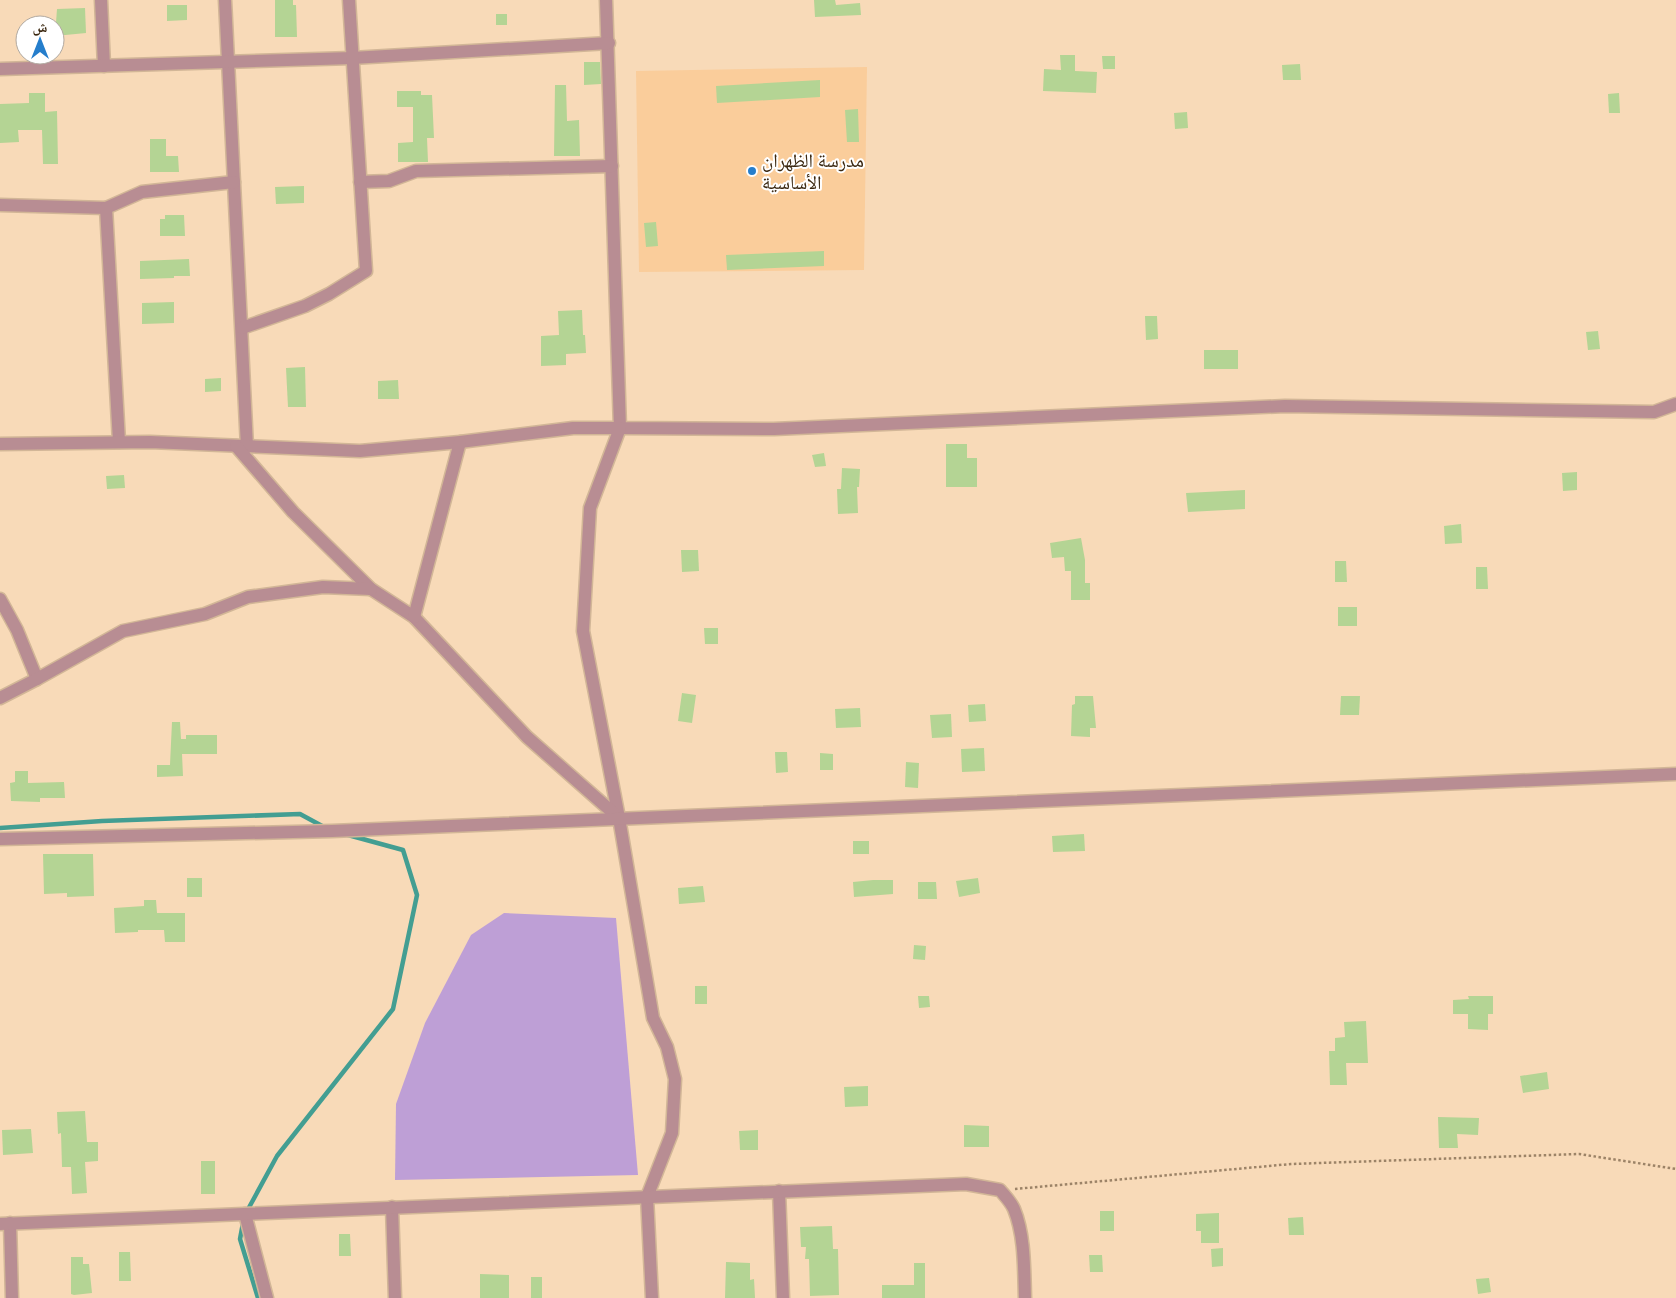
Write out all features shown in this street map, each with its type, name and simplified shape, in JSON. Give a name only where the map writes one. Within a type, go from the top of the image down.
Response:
[{"type":"street","points":[[101,0],[104,66]]},
{"type":"street","points":[[225,0],[242,328],[242,447],[293,512],[371,589],[414,617],[527,737],[619,818]]},
{"type":"street","points":[[242,328],[305,306],[329,294],[366,271],[348,0]]},
{"type":"street","points":[[606,0],[609,43],[620,428],[590,508],[583,632],[619,818],[653,1018],[667,1047],[675,1079],[672,1133],[647,1197],[652,1298]]},
{"type":"street","points":[[0,69],[352,58],[609,43]]},
{"type":"street","points":[[360,182],[390,181],[416,171],[612,166]]},
{"type":"street","points":[[0,205],[106,208],[142,192],[234,182]]},
{"type":"street","points":[[106,208],[119,442]]},
{"type":"street","points":[[0,444],[150,442],[360,451],[460,442],[572,428],[774,429],[1285,406],[1654,412],[1676,404]]},
{"type":"street","points":[[414,617],[460,442]]},
{"type":"street","points":[[0,698],[123,631],[205,614],[248,597],[322,587],[371,589]]},
{"type":"street","points":[[0,600],[17,630],[37,679]]},
{"type":"street","points":[[0,839],[332,831],[1676,774]]},
{"type":"street","points":[[12,1298],[5,1224],[966,1184],[1000,1190],[1013,1207],[1020,1228],[1026,1298]]},
{"type":"street","points":[[779,1191],[783,1298]]},
{"type":"street","points":[[392,1207],[395,1298]]},
{"type":"street","points":[[245,1214],[267,1298]]},
{"type":"path","points":[[1000,1190],[1291,1164],[1579,1154],[1676,1169]]},
{"type":"shaded area","name":"مدرسة الظهران الأساسية","points":[[867,67],[864,270],[639,272],[636,71]]},
{"type":"shaded area","points":[[504,913],[616,918],[638,1175],[395,1180],[396,1104],[425,1023],[471,935]]},
{"type":"building","points":[[275,0],[293,0],[293,5],[296,5],[297,37],[275,37]]},
{"type":"building","points":[[814,0],[835,0],[836,5],[860,3],[861,15],[815,17]]},
{"type":"building","points":[[167,5],[187,5],[187,20],[167,21]]},
{"type":"building","points":[[85,8],[86,33],[65,35],[65,15],[57,15],[57,9]]},
{"type":"building","points":[[496,14],[507,14],[507,25],[496,25]]},
{"type":"building","points":[[1060,55],[1075,55],[1075,71],[1097,72],[1096,93],[1043,91],[1044,69],[1061,70]]},
{"type":"building","points":[[1102,56],[1115,56],[1115,69],[1103,69]]},
{"type":"building","points":[[584,62],[600,62],[601,84],[584,85]]},
{"type":"building","points":[[1300,64],[1301,80],[1283,80],[1282,65]]},
{"type":"building","points":[[820,80],[820,97],[717,103],[716,86]]},
{"type":"building","points":[[555,85],[566,85],[567,121],[579,120],[580,156],[554,156]]},
{"type":"building","points":[[397,91],[421,91],[421,95],[432,95],[434,138],[427,138],[428,162],[398,162],[398,143],[413,142],[413,107],[397,107]]},
{"type":"building","points":[[29,93],[45,93],[45,112],[57,111],[58,164],[43,164],[42,130],[18,130],[19,142],[0,143],[0,104],[29,103]]},
{"type":"building","points":[[1619,93],[1620,113],[1609,113],[1608,94]]},
{"type":"building","points":[[858,109],[859,142],[847,142],[845,110]]},
{"type":"building","points":[[1187,112],[1188,128],[1175,129],[1174,113]]},
{"type":"building","points":[[150,139],[166,139],[166,156],[178,156],[179,172],[150,172]]},
{"type":"building","points":[[304,186],[304,203],[276,204],[275,187]]},
{"type":"building","points":[[165,215],[184,215],[185,236],[160,236],[160,219],[165,219]]},
{"type":"building","points":[[656,222],[658,246],[646,247],[644,223]]},
{"type":"building","points":[[824,251],[824,266],[727,270],[726,255]]},
{"type":"building","points":[[189,259],[190,276],[140,279],[140,261]]},
{"type":"building","points":[[174,302],[174,323],[142,324],[142,303]]},
{"type":"building","points":[[582,310],[586,353],[566,354],[566,365],[541,366],[541,336],[559,335],[558,311]]},
{"type":"building","points":[[1145,316],[1157,316],[1158,339],[1146,340]]},
{"type":"building","points":[[1598,331],[1600,349],[1588,350],[1586,332]]},
{"type":"building","points":[[1204,350],[1238,350],[1238,369],[1204,369]]},
{"type":"building","points":[[305,367],[306,407],[288,407],[286,368]]},
{"type":"building","points":[[221,378],[221,391],[205,392],[205,379]]},
{"type":"building","points":[[398,380],[399,399],[378,399],[378,381]]},
{"type":"building","points":[[946,444],[967,444],[967,458],[977,458],[977,487],[946,487]]},
{"type":"building","points":[[824,453],[826,466],[815,467],[812,455]]},
{"type":"building","points":[[842,468],[860,469],[859,487],[857,487],[858,513],[838,514],[837,489],[841,489]]},
{"type":"building","points":[[1577,472],[1577,490],[1563,491],[1562,473]]},
{"type":"building","points":[[124,475],[125,488],[107,489],[106,476]]},
{"type":"building","points":[[1245,490],[1245,509],[1188,512],[1186,493]]},
{"type":"building","points":[[1461,524],[1462,543],[1445,544],[1444,526]]},
{"type":"building","points":[[1081,538],[1085,560],[1085,583],[1090,583],[1090,600],[1071,600],[1071,571],[1065,571],[1064,557],[1052,558],[1050,543]]},
{"type":"building","points":[[681,550],[698,550],[699,571],[682,572]]},
{"type":"building","points":[[1335,561],[1346,561],[1347,582],[1335,582]]},
{"type":"building","points":[[1476,567],[1487,567],[1488,589],[1476,589]]},
{"type":"building","points":[[1338,607],[1357,607],[1357,626],[1338,626]]},
{"type":"building","points":[[704,628],[718,628],[718,644],[705,644]]},
{"type":"building","points":[[682,693],[696,695],[692,723],[678,721]]},
{"type":"building","points":[[1075,696],[1093,696],[1096,728],[1090,728],[1090,737],[1071,736],[1072,705],[1075,704]]},
{"type":"building","points":[[1341,696],[1360,696],[1359,715],[1340,715]]},
{"type":"building","points":[[985,704],[986,721],[969,722],[968,705]]},
{"type":"building","points":[[860,708],[861,727],[836,728],[835,709]]},
{"type":"building","points":[[951,714],[952,737],[932,738],[930,715]]},
{"type":"building","points":[[172,722],[180,722],[181,739],[186,739],[186,735],[217,735],[217,754],[182,754],[183,776],[157,777],[157,765],[170,765]]},
{"type":"building","points":[[984,748],[985,771],[962,772],[961,749]]},
{"type":"building","points":[[775,752],[787,752],[788,772],[776,773]]},
{"type":"building","points":[[820,753],[833,754],[833,770],[820,770]]},
{"type":"building","points":[[906,762],[919,763],[918,788],[905,787]]},
{"type":"building","points":[[15,771],[28,771],[28,783],[64,782],[65,798],[40,798],[40,802],[11,801],[10,783],[15,782]]},
{"type":"building","points":[[1084,834],[1085,851],[1053,852],[1052,836]]},
{"type":"building","points":[[853,841],[869,841],[869,854],[853,854]]},
{"type":"building","points":[[43,854],[93,854],[94,896],[67,897],[67,893],[44,894]]},
{"type":"building","points":[[187,878],[202,878],[202,897],[187,897]]},
{"type":"building","points":[[978,878],[980,893],[959,897],[956,881]]},
{"type":"building","points":[[893,880],[893,894],[854,897],[853,882]]},
{"type":"building","points":[[918,882],[936,882],[937,899],[918,899]]},
{"type":"building","points":[[703,886],[705,902],[679,904],[678,888]]},
{"type":"building","points":[[144,900],[156,900],[157,913],[185,913],[185,942],[165,942],[164,930],[138,930],[138,932],[115,933],[114,908],[144,906]]},
{"type":"building","points":[[914,945],[926,946],[925,960],[913,959]]},
{"type":"building","points":[[695,986],[707,986],[707,1004],[695,1004]]},
{"type":"building","points":[[918,996],[929,996],[930,1007],[919,1008]]},
{"type":"building","points":[[1468,996],[1493,996],[1493,1014],[1488,1014],[1488,1030],[1468,1029],[1468,1014],[1453,1014],[1453,1000],[1469,999]]},
{"type":"building","points":[[1366,1021],[1368,1063],[1346,1063],[1347,1085],[1330,1085],[1329,1051],[1335,1051],[1335,1038],[1345,1037],[1344,1022]]},
{"type":"building","points":[[1547,1072],[1549,1089],[1523,1093],[1520,1076]]},
{"type":"building","points":[[868,1086],[868,1106],[845,1107],[844,1087]]},
{"type":"building","points":[[85,1111],[87,1142],[98,1142],[98,1161],[85,1162],[87,1193],[72,1194],[71,1167],[62,1167],[61,1133],[58,1134],[57,1112]]},
{"type":"building","points":[[1438,1117],[1479,1118],[1478,1135],[1457,1134],[1458,1148],[1439,1148]]},
{"type":"building","points":[[964,1125],[989,1126],[989,1147],[964,1147]]},
{"type":"building","points":[[31,1129],[33,1153],[3,1155],[2,1130]]},
{"type":"building","points":[[758,1130],[758,1150],[740,1150],[739,1131]]},
{"type":"building","points":[[201,1161],[215,1161],[215,1194],[201,1194]]},
{"type":"building","points":[[1100,1211],[1114,1211],[1114,1231],[1100,1231]]},
{"type":"building","points":[[1219,1213],[1219,1243],[1201,1243],[1201,1231],[1196,1231],[1196,1214]]},
{"type":"building","points":[[1303,1217],[1304,1235],[1289,1235],[1288,1218]]},
{"type":"building","points":[[832,1226],[833,1249],[838,1249],[839,1295],[810,1296],[809,1259],[805,1259],[806,1247],[801,1247],[800,1227]]},
{"type":"building","points":[[339,1234],[350,1234],[351,1256],[339,1256]]},
{"type":"building","points":[[1223,1248],[1223,1266],[1212,1267],[1211,1249]]},
{"type":"building","points":[[119,1252],[130,1252],[131,1281],[119,1281]]},
{"type":"building","points":[[1089,1255],[1102,1255],[1103,1272],[1090,1272]]},
{"type":"building","points":[[71,1257],[83,1257],[83,1264],[89,1264],[92,1293],[71,1294]]},
{"type":"building","points":[[726,1262],[750,1263],[750,1280],[754,1279],[755,1298],[725,1298]]},
{"type":"building","points":[[914,1263],[925,1263],[925,1298],[882,1298],[882,1285],[914,1285]]},
{"type":"building","points":[[480,1274],[509,1275],[509,1298],[480,1298]]},
{"type":"building","points":[[531,1277],[542,1277],[542,1298],[531,1298]]},
{"type":"building","points":[[1489,1278],[1491,1292],[1478,1294],[1476,1279]]},
{"type":"waterway","points":[[0,828],[102,821],[300,814],[324,827]]},
{"type":"waterway","points":[[246,1213],[277,1156],[393,1009],[417,895],[403,850],[348,835]]},
{"type":"waterway","points":[[243,1223],[240,1239],[258,1298]]},
{"type":"place","name":"مدرسة الظهران الأساسية","points":[[752,171]]}]
